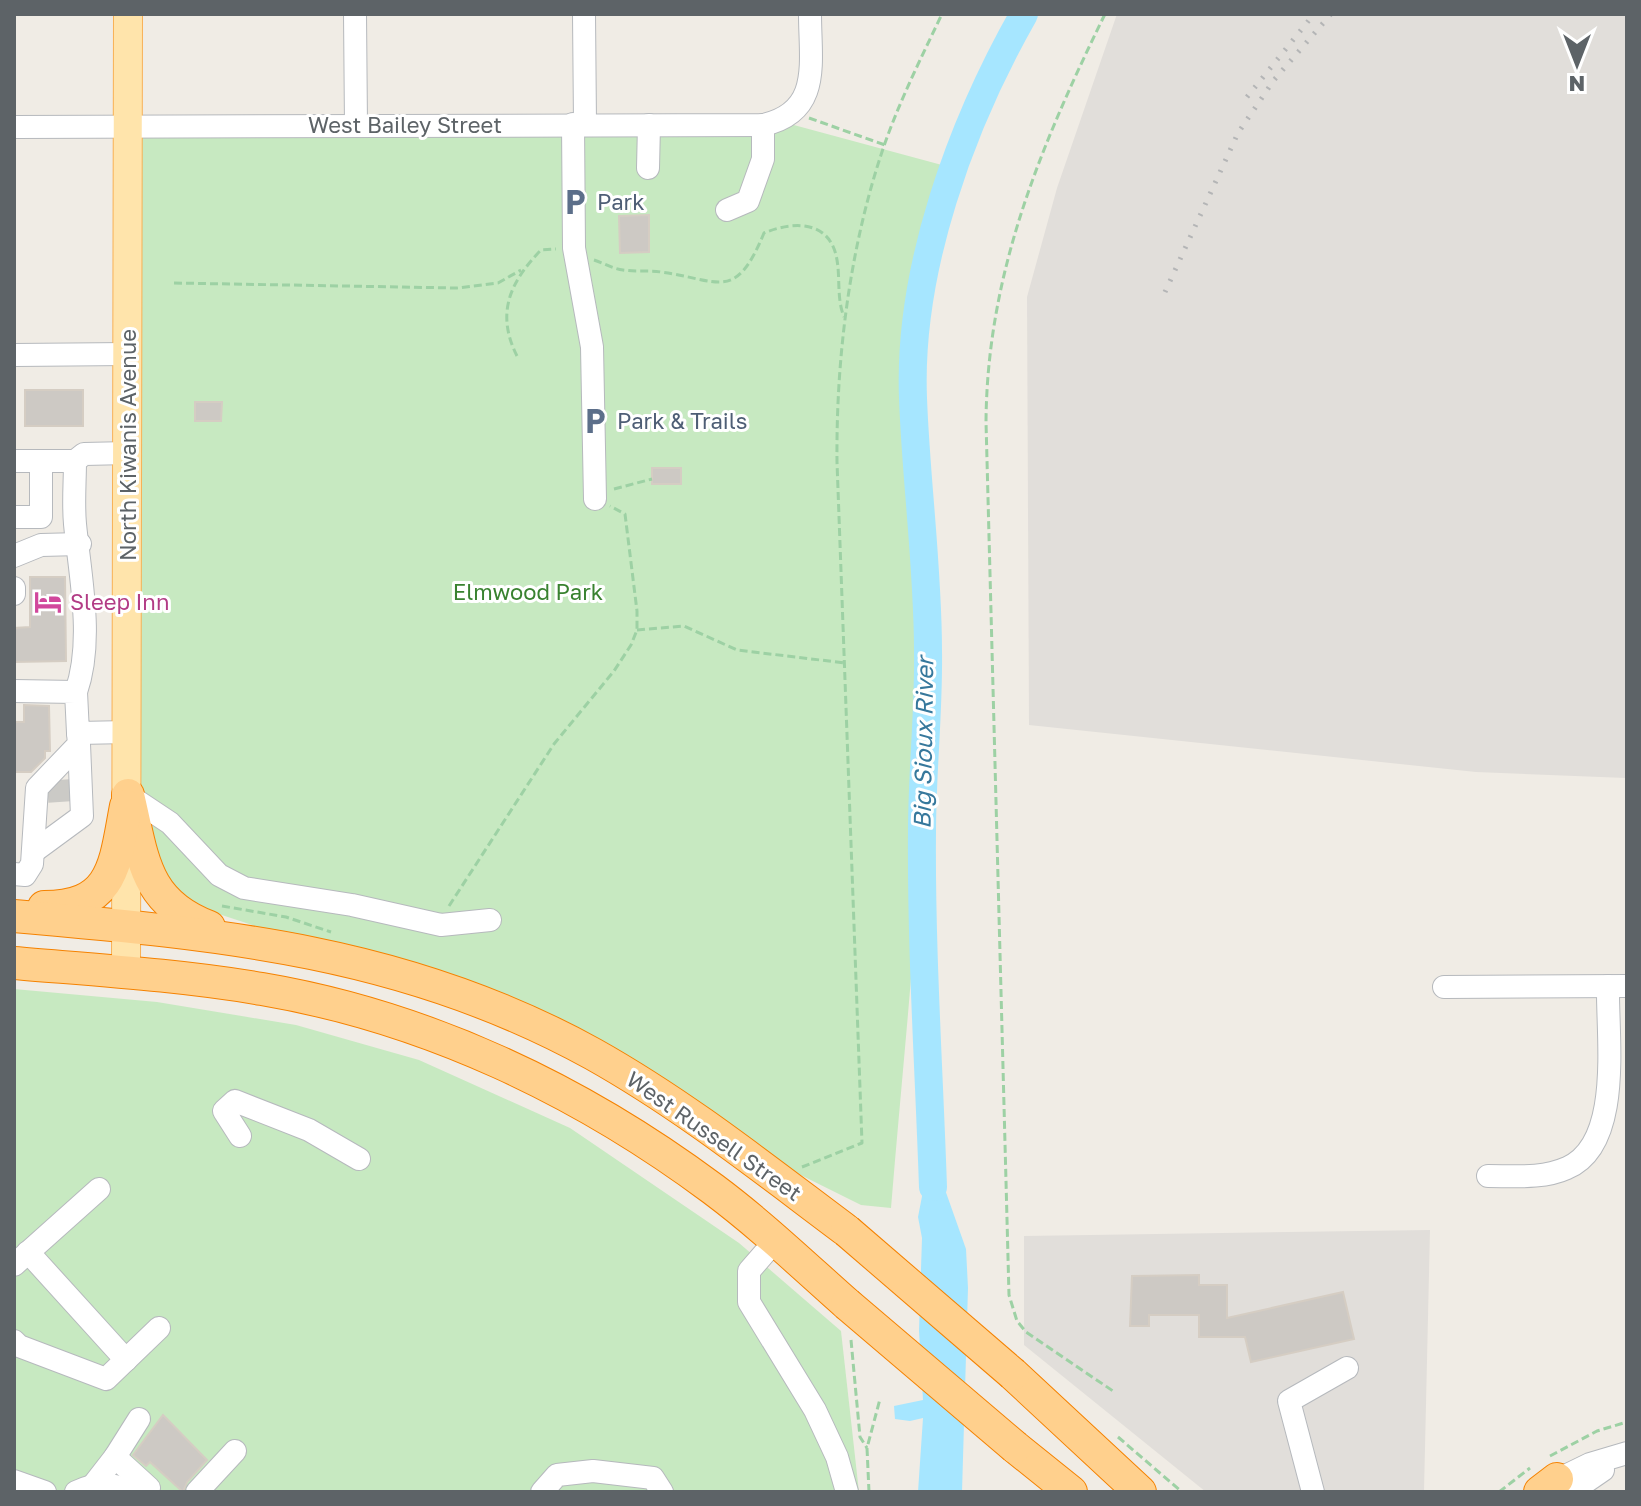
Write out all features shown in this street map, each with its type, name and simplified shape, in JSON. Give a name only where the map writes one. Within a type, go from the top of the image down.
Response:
[{"type":"highway","points":[[14,907],[76,904],[101,888],[115,865],[128,795]]},
{"type":"highway","points":[[128,795],[145,865],[167,904],[193,921],[262,941]]},
{"type":"highway","name":"West Russell Street","points":[[14,916],[262,941],[424,980],[550,1032],[697,1119],[847,1231],[1013,1374],[1140,1492]]},
{"type":"highway","name":"West Russell Street","points":[[14,963],[126,972],[262,989],[381,1018],[531,1076],[619,1125],[716,1192],[1071,1492]]},
{"type":"main road","name":"North Kiwanis Avenue","points":[[126,972],[128,14]]},
{"type":"street","points":[[355,14],[356,126]]},
{"type":"street","points":[[584,14],[575,255],[592,347],[595,494]]},
{"type":"street","points":[[794,114],[808,89],[810,14]]},
{"type":"street","name":"West Bailey Street","points":[[14,127],[763,125],[794,114]]},
{"type":"street","points":[[648,168],[649,125]]},
{"type":"street","points":[[727,210],[748,201],[763,159],[763,125]]},
{"type":"street","points":[[14,355],[128,354]]},
{"type":"street","points":[[14,461],[75,461],[84,454],[128,453]]},
{"type":"street","points":[[41,461],[41,545]]},
{"type":"street","points":[[33,852],[60,823],[82,816],[76,692],[81,677],[83,638],[80,544],[75,523],[75,461]]},
{"type":"street","points":[[14,517],[41,517]]},
{"type":"street","points":[[14,556],[41,545],[80,544]]},
{"type":"street","points":[[14,691],[76,692]]},
{"type":"street","points":[[78,738],[128,732]]},
{"type":"street","points":[[20,874],[32,864],[33,852],[24,820],[37,788],[58,773],[78,738]]},
{"type":"street","points":[[128,795],[170,823],[219,875],[244,888],[352,905],[441,925],[490,920]]},
{"type":"street","points":[[1444,987],[1618,986],[1606,1107],[1596,1144],[1580,1161],[1558,1172],[1488,1176]]},
{"type":"street","points":[[240,1136],[224,1111],[235,1101],[309,1130],[359,1159]]},
{"type":"street","points":[[99,1189],[21,1258],[126,1360]]},
{"type":"street","points":[[775,1241],[749,1271],[749,1302],[815,1410],[837,1457],[847,1492]]},
{"type":"street","points":[[14,1341],[19,1346],[106,1379],[159,1328]]},
{"type":"street","points":[[1313,1492],[1289,1401],[1347,1368]]},
{"type":"street","points":[[85,1488],[115,1457],[139,1419]]},
{"type":"street","points":[[197,1492],[235,1451]]},
{"type":"street","points":[[1551,1489],[1627,1454]]},
{"type":"street","points":[[115,1457],[146,1491]]},
{"type":"street","points":[[542,1492],[557,1475],[593,1471],[653,1478],[662,1492]]},
{"type":"street","points":[[14,1481],[45,1492]]},
{"type":"street","points":[[85,1488],[116,1484],[146,1491]]},
{"type":"path","points":[[802,1168],[808,1162],[862,1143],[836,427],[845,321],[867,203],[885,145],[942,14]]},
{"type":"path","points":[[1105,14],[1060,105],[1028,189],[993,319],[986,371],[986,422],[1009,1295],[1017,1321],[1026,1332],[1113,1391]]},
{"type":"path","points":[[794,114],[885,145]]},
{"type":"path","points":[[517,356],[505,334],[505,316],[525,269],[541,250],[551,248],[620,270],[660,272],[722,284],[738,276],[753,260],[764,233],[784,225],[807,225],[826,234],[836,254],[839,305],[845,321]]},
{"type":"path","points":[[174,283],[457,288],[498,283],[525,269]]},
{"type":"path","points":[[595,494],[652,479]]},
{"type":"path","points":[[441,925],[444,911],[554,744],[614,671],[637,630],[635,586],[625,514]]},
{"type":"path","points":[[637,630],[684,626],[737,650],[845,663]]},
{"type":"path","points":[[851,1336],[860,1437],[867,1448]]},
{"type":"path","points":[[869,1492],[867,1448],[880,1399]]},
{"type":"path","points":[[1499,1492],[1551,1456],[1597,1431],[1627,1422]]},
{"type":"shaded area","points":[[1117,14],[1627,14],[1626,778],[1476,772],[1029,725],[1027,297],[1057,188]]},
{"type":"shaded area","points":[[1430,1230],[1424,1492],[1206,1492],[1024,1345],[1024,1236]]},
{"type":"green space","name":"Elmwood Park","points":[[779,121],[953,168],[925,274],[915,339],[913,419],[927,619],[927,728],[915,934],[891,1208],[861,1205],[722,1136],[550,1032],[379,967],[158,894],[128,795],[129,126]]},
{"type":"green space","points":[[14,989],[157,1002],[296,1025],[419,1060],[570,1128],[739,1243],[841,1331],[859,1492],[14,1492]]},
{"type":"water","points":[[931,1150],[966,1249],[968,1288],[962,1492],[918,1492],[923,1418],[910,1421],[895,1419],[894,1406],[923,1400],[919,1331],[922,1238],[918,1217]]},
{"type":"building","points":[[649,215],[649,252],[620,253],[619,216]]},
{"type":"building","points":[[25,390],[83,390],[83,426],[25,426]]},
{"type":"building","points":[[195,402],[222,402],[221,421],[195,421]]},
{"type":"building","points":[[652,468],[681,468],[681,484],[652,484]]},
{"type":"building","name":"Sleep Inn","points":[[30,577],[65,577],[66,661],[14,662],[14,628],[30,627]]},
{"type":"building","points":[[24,705],[49,706],[50,751],[45,751],[45,758],[31,772],[14,772],[15,722],[24,722]]},
{"type":"building","points":[[1199,1275],[1199,1285],[1227,1285],[1227,1318],[1343,1292],[1354,1339],[1251,1362],[1245,1337],[1199,1337],[1199,1315],[1149,1315],[1149,1326],[1130,1326],[1132,1276]]},
{"type":"building","points":[[163,1415],[207,1460],[187,1482],[183,1492],[150,1462],[146,1466],[133,1455]]},
{"type":"waterway","name":"Big Sioux River","points":[[933,1187],[922,876],[927,619],[913,398],[914,349],[919,299],[943,199],[979,103],[1024,14]]},
{"type":"tunnel","points":[[58,780],[60,812]]},
{"type":"railway","points":[[1247,97],[1314,14]]},
{"type":"railway","points":[[1165,292],[1238,133],[1274,80],[1331,14]]},
{"type":"place","name":"Park","points":[[575,202]]},
{"type":"place","name":"Park & Trails","points":[[595,421]]},
{"type":"place","name":"Sleep Inn","points":[[48,602]]}]
